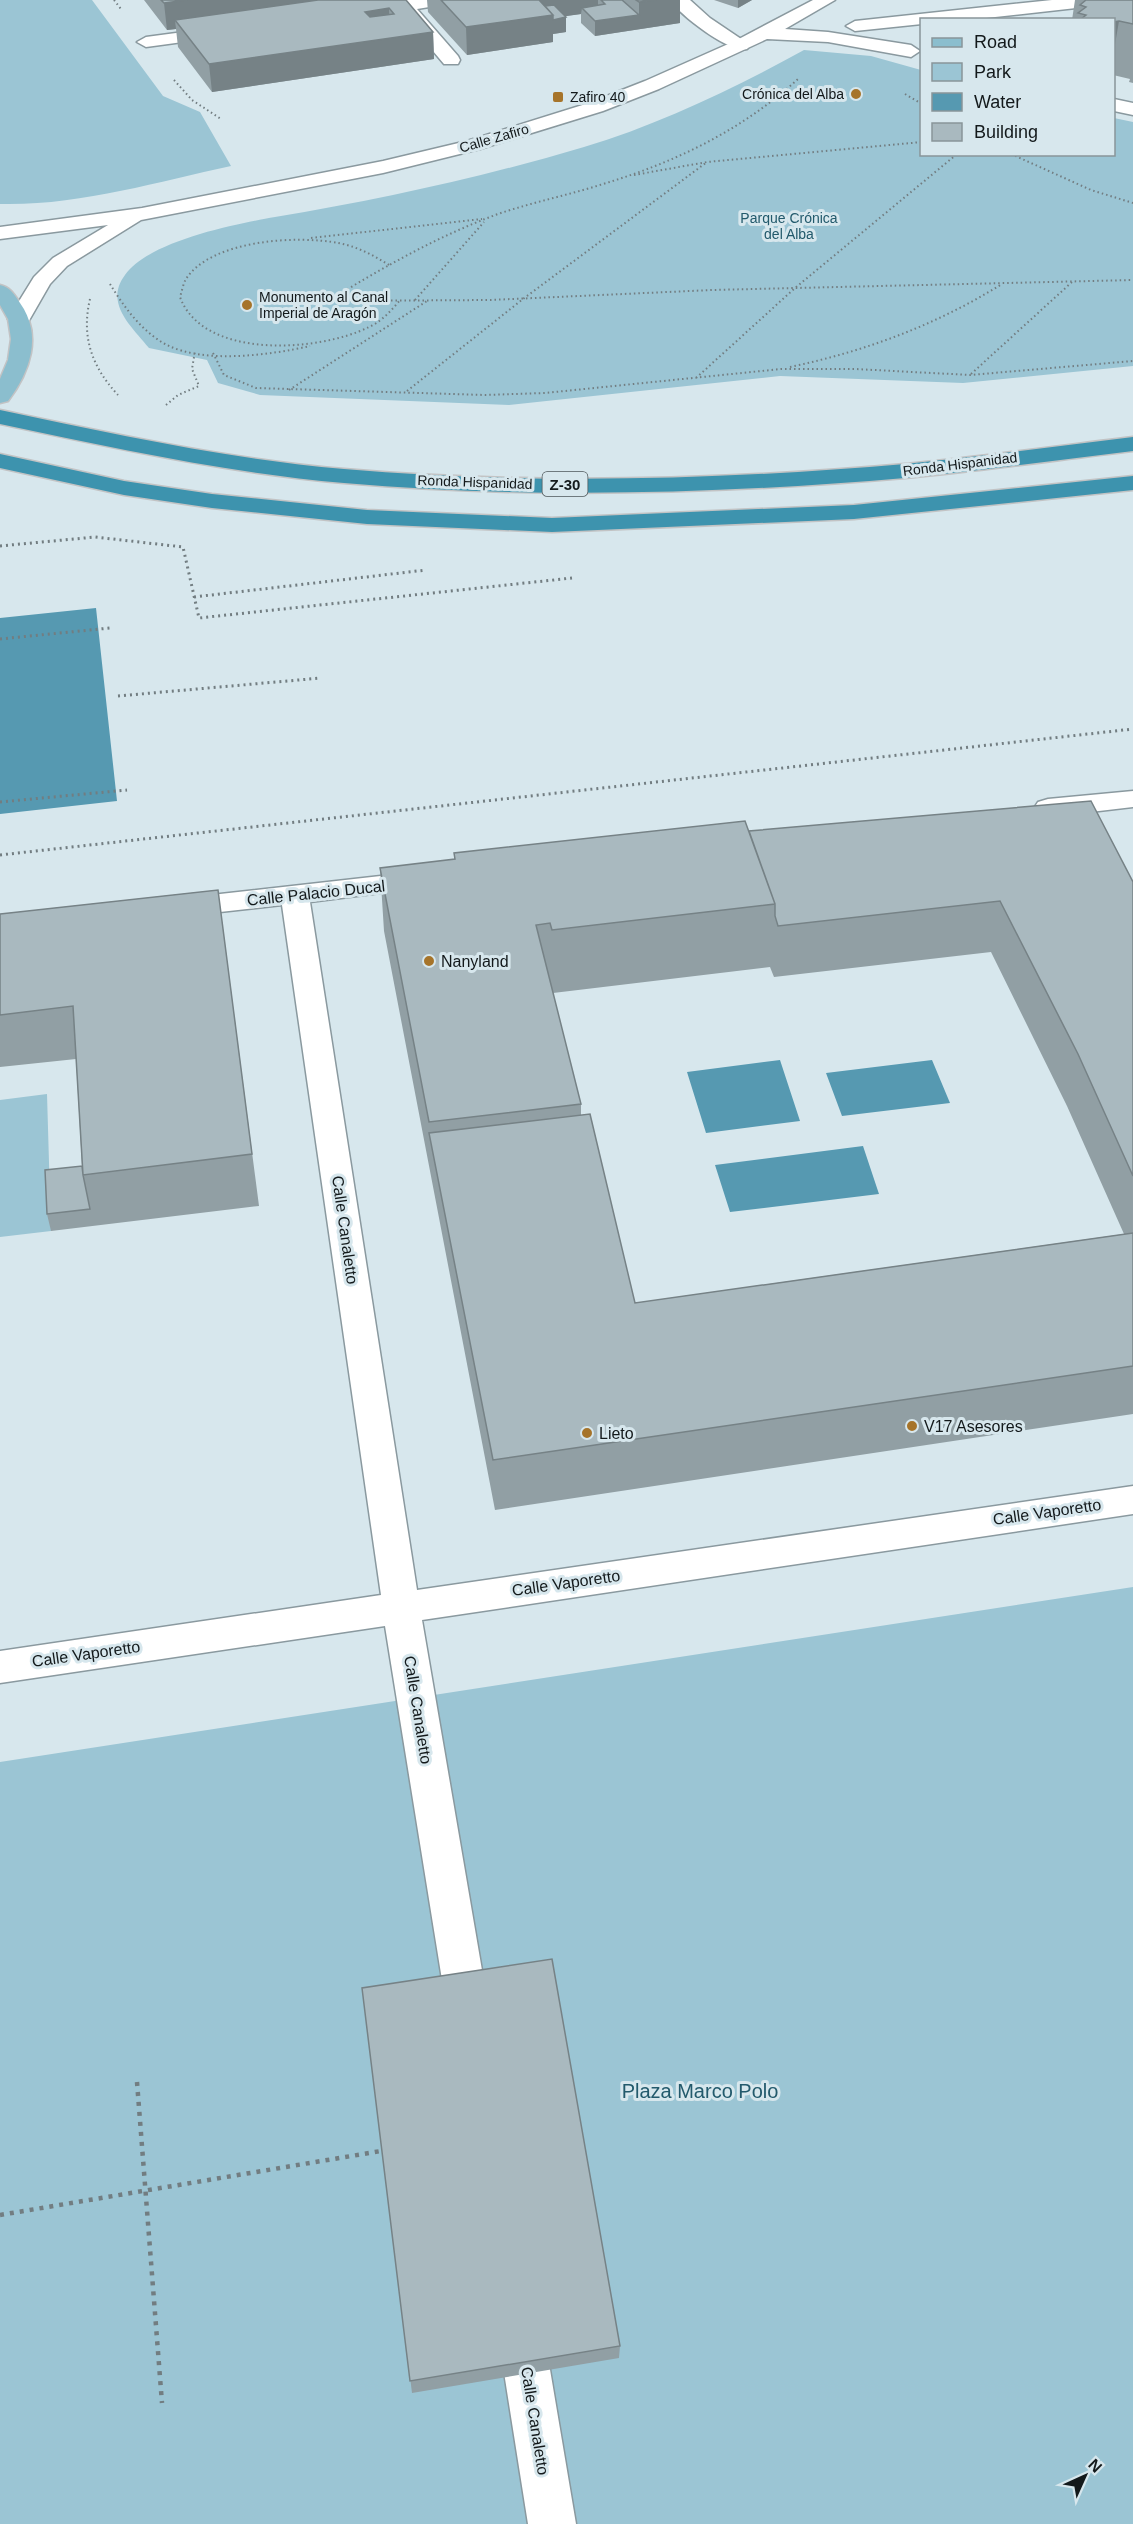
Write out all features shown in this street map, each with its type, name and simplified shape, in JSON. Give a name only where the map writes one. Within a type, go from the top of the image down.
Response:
[{"type":"highway","name":"Ronda Hispanidad","points":[[0,417],[234,461],[343,476],[487,484],[617,485],[765,481],[909,470],[1133,444]]},
{"type":"highway","points":[[0,461],[124,488],[212,501],[367,517],[552,525],[854,513],[1133,483]]},
{"type":"main road","points":[[0,291],[19,319],[22,336],[18,362],[13,376],[0,396]]},
{"type":"street","points":[[346,14],[403,3],[442,0]]},
{"type":"street","points":[[678,0],[704,22],[741,45]]},
{"type":"street","points":[[841,10],[1103,0]]},
{"type":"street","points":[[403,3],[451,60]]},
{"type":"street","points":[[841,10],[916,52]]},
{"type":"street","name":"Calle Zafiro","points":[[0,232],[142,214],[372,169],[472,145],[606,103],[652,86],[765,33],[841,10]]},
{"type":"street","points":[[146,42],[240,29]]},
{"type":"street","points":[[765,33],[828,37],[916,52]]},
{"type":"street","points":[[1115,105],[1133,109]]},
{"type":"street","name":"Calle Zafiro","points":[[19,319],[41,281],[71,255],[142,214]]},
{"type":"street","points":[[1016,812],[1133,799]]},
{"type":"street","name":"Calle Palacio Ducal","points":[[153,910],[450,878]]},
{"type":"street","name":"Calle Canaletto","points":[[295,895],[401,1607],[474,2050]]},
{"type":"street","name":"Calle Vaporetto","points":[[0,1666],[1133,1500]]},
{"type":"street","name":"Calle Canaletto","points":[[513,2286],[552,2524]]},
{"type":"path","points":[[828,37],[806,69],[776,101],[697,147],[619,179],[486,219],[390,265],[328,301],[523,299],[795,288],[1133,280]]},
{"type":"path","points":[[619,179],[707,162],[920,142]]},
{"type":"path","points":[[695,378],[795,288],[955,156]]},
{"type":"path","points":[[1015,156],[1091,190],[1133,203]]},
{"type":"path","points":[[407,391],[523,299],[707,162]]},
{"type":"path","points":[[338,339],[305,344],[271,345],[238,341],[208,330],[187,315],[180,297],[186,279],[204,263],[243,247],[266,242],[486,219]]},
{"type":"path","points":[[414,300],[486,219]]},
{"type":"path","points":[[302,239],[338,243],[368,252],[390,265]]},
{"type":"path","points":[[71,255],[102,273],[89,301],[85,323],[87,340],[93,363],[107,384],[120,397]]},
{"type":"path","points":[[108,281],[152,335],[177,349],[213,353],[261,354],[291,351],[338,339],[366,329],[387,316],[400,300]]},
{"type":"path","points":[[970,375],[1073,281]]},
{"type":"path","points":[[213,353],[224,375],[236,382],[256,388],[485,395],[545,393],[781,369],[838,358],[938,321],[1003,283]]},
{"type":"path","points":[[289,390],[427,300]]},
{"type":"path","points":[[162,410],[178,395],[199,386],[192,369],[195,351]]},
{"type":"path","points":[[781,369],[855,369],[970,375],[1133,360]]},
{"type":"path","points":[[0,546],[95,537],[183,547],[199,618],[572,578]]},
{"type":"path","points":[[194,597],[426,570]]},
{"type":"path","points":[[0,639],[110,628]]},
{"type":"path","points":[[118,696],[321,678]]},
{"type":"path","points":[[0,855],[1133,729]]},
{"type":"path","points":[[0,802],[127,789]]},
{"type":"path","points":[[137,2082],[162,2403]]},
{"type":"path","points":[[0,2215],[394,2148]]},
{"type":"green space","points":[[0,0],[92,0],[163,96],[200,112],[231,166],[88,197],[29,204],[0,204]]},
{"type":"green space","name":"Parque Crónica del Alba","points":[[804,50],[871,56],[920,70],[920,156],[1115,156],[1115,118],[1133,122],[1133,366],[963,383],[780,376],[509,405],[260,395],[218,383],[207,360],[149,348],[122,314],[117,295],[119,285],[125,275],[137,263],[172,244],[216,229],[431,187],[546,158],[641,127],[751,78]]},
{"type":"green space","points":[[47,1094],[51,1231],[0,1237],[0,1100]]},
{"type":"green space","name":"Plaza Marco Polo","points":[[1133,1587],[1133,2524],[0,2524],[0,1762]]},
{"type":"water","points":[[96,608],[117,801],[0,814],[0,618]]},
{"type":"water","points":[[780,1060],[800,1121],[706,1133],[687,1072]]},
{"type":"water","points":[[932,1060],[950,1103],[842,1116],[826,1073]]},
{"type":"water","points":[[863,1146],[879,1194],[730,1212],[715,1165]]},
{"type":"building","points":[[161,0],[187,0],[164,3]]},
{"type":"building","points":[[318,0],[406,0],[433,32],[209,64],[175,20]],"holes":[[[389,8],[394,14],[370,17],[365,12]]]},
{"type":"building","points":[[441,0],[539,0],[553,15],[466,27]]},
{"type":"building","points":[[601,0],[622,0],[639,15],[595,21],[582,8],[605,4]]},
{"type":"building","points":[[1086,0],[1133,0],[1133,24],[1115,22],[1115,18],[1082,18],[1086,15],[1078,13],[1086,7],[1080,5]]},
{"type":"building","points":[[554,5],[566,17],[553,20],[553,15],[545,6]]},
{"type":"building","points":[[1091,801],[1133,882],[1133,1176],[1078,1054],[1000,901],[778,926],[775,904],[749,831]]},
{"type":"building","points":[[745,821],[775,904],[552,930],[550,923],[536,925],[581,1104],[429,1122],[380,868],[455,859],[454,853]]},
{"type":"building","points":[[218,890],[252,1154],[83,1175],[73,1006],[0,1015],[0,914]]},
{"type":"building","points":[[590,1114],[635,1303],[1133,1233],[1133,1366],[493,1460],[429,1133]]},
{"type":"building","points":[[82,1166],[90,1209],[47,1214],[45,1170]]},
{"type":"building","points":[[552,1959],[620,2346],[410,2381],[362,1988]]},
{"type":"place","name":"Crónica del Alba","points":[[856,94]]},
{"type":"place","name":"Zafiro 40","points":[[558,97]]},
{"type":"place","name":"Monumento al Canal Imperial de Aragón","points":[[247,305]]},
{"type":"place","name":"Nanyland","points":[[429,961]]},
{"type":"place","name":"V17 Asesores","points":[[912,1426]]},
{"type":"place","name":"Lieto","points":[[587,1433]]}]
